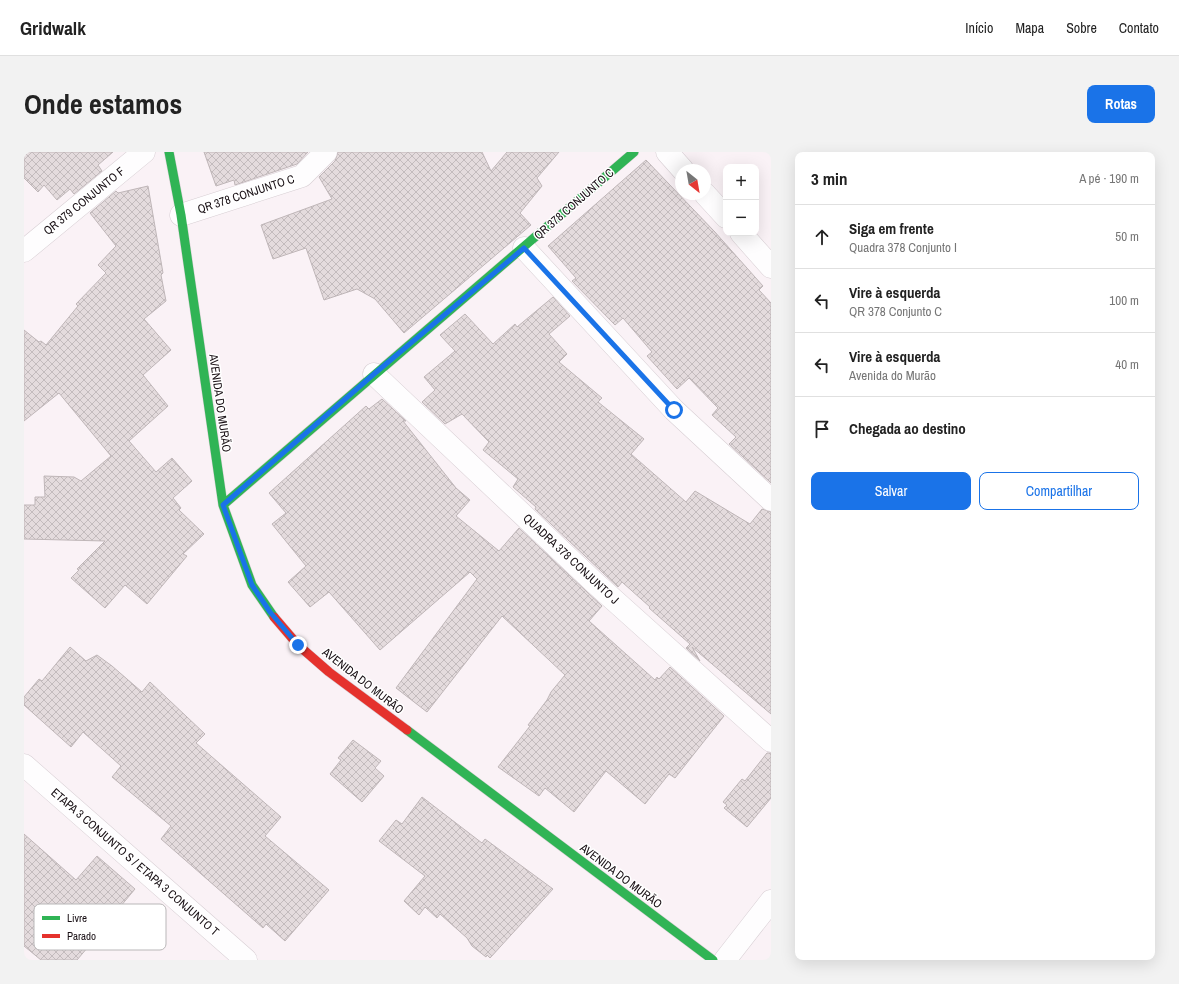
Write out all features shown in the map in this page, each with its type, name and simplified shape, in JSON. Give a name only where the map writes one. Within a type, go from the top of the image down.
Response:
[{"type":"street","name":"QR 379 CONJUNTO F","points":[[24,250],[144,152]]},
{"type":"street","name":"AVENIDA DO MURÃO","points":[[169,152],[181,215],[223,505],[252,585],[270,612],[298,645],[329,672],[713,960]]},
{"type":"street","name":"QR 378 CONJUNTO C","points":[[181,215],[302,176],[326,152]]},
{"type":"street","name":"QR 378 CONJUNTO C","points":[[223,505],[634,152]]},
{"type":"street","points":[[667,152],[678,164]]},
{"type":"street","points":[[710,200],[723,214]]},
{"type":"street","points":[[744,236],[771,267]]},
{"type":"street","points":[[524,248],[674,410],[771,500]]},
{"type":"street","name":"QUADRA 378 CONJUNTO J","points":[[374,374],[595,583],[771,741]]},
{"type":"street","name":"ETAPA 3 CONJUNTO S / ETAPA 3 CONJUNTO T","points":[[24,765],[246,960]]},
{"type":"street","points":[[725,960],[771,901]]},
{"type":"building","points":[[24,152],[113,152],[98,165],[102,171],[74,194],[70,189],[57,200],[44,185],[38,192],[24,178]]},
{"type":"building","points":[[204,152],[308,152],[297,164],[235,185],[234,180],[216,186]]},
{"type":"building","points":[[338,152],[482,152],[491,171],[507,152],[559,152],[537,178],[542,186],[520,213],[531,225],[404,333],[375,299],[357,289],[324,300],[306,248],[273,259],[261,225],[332,199],[319,177],[335,161]]},
{"type":"building","points":[[646,160],[675,190],[675,200],[684,200],[714,231],[763,286],[759,290],[771,303],[771,483],[729,444],[736,437],[712,415],[718,408],[689,378],[677,389],[647,356],[652,352],[623,318],[615,325],[572,281],[576,278],[548,246]]},
{"type":"building","points":[[148,186],[163,273],[161,275],[166,301],[144,319],[171,350],[143,375],[168,406],[129,441],[156,472],[172,458],[192,481],[173,498],[181,508],[179,510],[204,534],[183,554],[187,556],[147,604],[125,585],[105,608],[71,578],[79,570],[77,569],[105,541],[24,539],[24,505],[35,505],[35,497],[45,497],[44,476],[74,477],[81,481],[111,456],[59,393],[24,421],[24,330],[39,342],[41,341],[46,345],[78,306],[76,304],[106,273],[98,265],[116,246],[90,213],[116,191],[118,193]]},
{"type":"building","points":[[553,297],[570,316],[549,334],[567,354],[559,362],[602,398],[598,402],[644,439],[631,454],[686,502],[695,491],[750,524],[762,509],[771,512],[771,714],[692,647],[700,661],[686,648],[690,644],[649,608],[650,607],[622,582],[618,587],[535,509],[536,507],[513,487],[518,479],[483,450],[489,442],[462,414],[445,424],[422,402],[435,390],[424,377],[455,351],[440,335],[465,314],[493,344],[515,324],[517,327]]},
{"type":"building","points":[[382,399],[406,421],[403,421],[456,488],[470,500],[456,516],[499,551],[519,528],[602,606],[589,621],[655,680],[657,677],[659,679],[670,667],[724,716],[675,778],[669,774],[645,804],[606,771],[574,812],[545,788],[539,796],[498,767],[530,726],[528,725],[565,675],[502,616],[427,712],[396,688],[477,579],[470,572],[380,650],[329,592],[310,607],[288,582],[306,566],[272,524],[286,513],[269,493],[366,406],[369,409]]},
{"type":"building","points":[[70,647],[86,661],[97,655],[142,692],[150,682],[205,734],[196,743],[281,817],[265,836],[329,890],[285,941],[266,924],[263,928],[161,839],[171,826],[112,777],[121,766],[83,732],[71,747],[24,705],[24,697],[39,679],[42,681]]},
{"type":"building","points":[[353,740],[381,761],[375,768],[384,776],[362,802],[330,774],[341,760],[338,758]]},
{"type":"building","points":[[767,753],[771,753],[771,798],[747,827],[724,808],[727,805],[723,802],[742,779],[745,781]]},
{"type":"building","points":[[422,797],[482,843],[485,839],[553,889],[490,958],[487,955],[486,957],[472,946],[467,938],[440,914],[437,918],[425,907],[419,915],[404,901],[425,876],[379,841],[396,820],[402,824]]},
{"type":"building","points":[[24,834],[76,880],[97,856],[135,889],[122,904],[34,904],[34,950],[85,950],[77,960],[41,960],[24,946]]},
{"type":"traffic: fast","points":[[169,152],[181,215],[223,505],[252,585],[274,617]]},
{"type":"traffic: fast","points":[[223,505],[634,152]]},
{"type":"traffic: fast","points":[[407,730],[713,960]]},
{"type":"traffic: jam","points":[[274,617],[298,645],[329,672],[407,730]]},
{"type":"route","points":[[298,645],[270,612],[252,585],[223,505],[374,374],[524,248],[674,410]]}]
